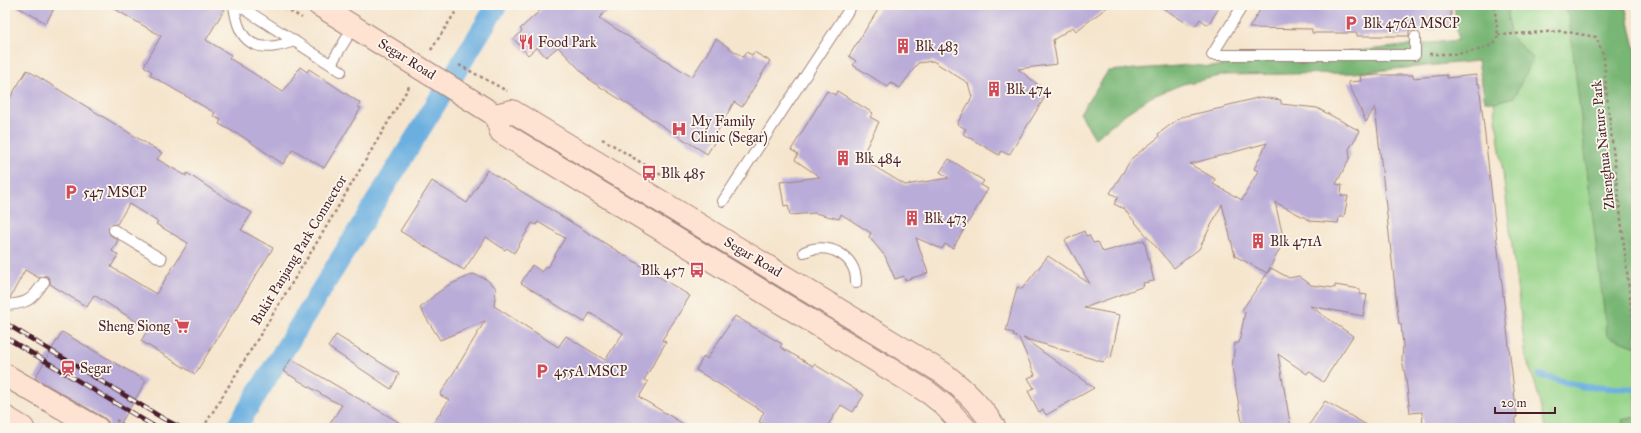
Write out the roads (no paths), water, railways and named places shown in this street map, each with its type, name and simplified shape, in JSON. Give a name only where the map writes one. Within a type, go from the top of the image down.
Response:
[{"type":"street","name":"Segar Road","points":[[319,5],[495,114],[501,132],[929,393],[944,404],[964,428]]},
{"type":"street","name":"Segar Road","points":[[495,114],[512,111],[943,373],[967,392],[986,412],[995,428]]},
{"type":"street","points":[[5,375],[97,428]]},
{"type":"street","points":[[5,417],[23,428]]},
{"type":"lane","points":[[234,5],[235,19],[240,32],[249,41],[262,46],[295,42]]},
{"type":"lane","points":[[238,5],[341,71]]},
{"type":"lane","points":[[723,201],[852,5]]},
{"type":"lane","points":[[1243,5],[1212,55],[1415,55],[1415,38]]},
{"type":"lane","points":[[331,64],[354,26]]},
{"type":"lane","points":[[114,230],[160,259]]},
{"type":"lane","points":[[804,252],[812,248],[821,248],[830,249],[839,253],[853,266],[856,275],[856,283]]},
{"type":"lane","points":[[5,305],[15,304],[32,298],[44,282]]},
{"type":"waterway","points":[[236,428],[497,5]]},
{"type":"waterway","points":[[1539,375],[1585,387],[1636,389]]},
{"type":"railway","points":[[5,323],[164,419],[182,428]]},
{"type":"railway","points":[[5,337],[157,428]]},
{"type":"place","name":"Blk 476A MSCP","points":[[1351,23]]},
{"type":"place","name":"Food Park","points":[[526,42]]},
{"type":"place","name":"Blk 483","points":[[903,46]]},
{"type":"place","name":"Blk 474","points":[[994,89]]},
{"type":"place","name":"My Family Clinic (Segar)","points":[[679,129]]},
{"type":"place","name":"Blk 484","points":[[843,158]]},
{"type":"place","name":"Blk 485","points":[[649,173]]},
{"type":"place","name":"547 MSCP","points":[[71,192]]},
{"type":"place","name":"Blk 473","points":[[912,218]]},
{"type":"place","name":"Blk 471A","points":[[1258,241]]},
{"type":"place","name":"Blk 457","points":[[697,270]]},
{"type":"place","name":"Sheng Siong","points":[[182,326]]},
{"type":"place","name":"Segar","points":[[68,368]]},
{"type":"place","name":"455A MSCP","points":[[542,371]]}]
